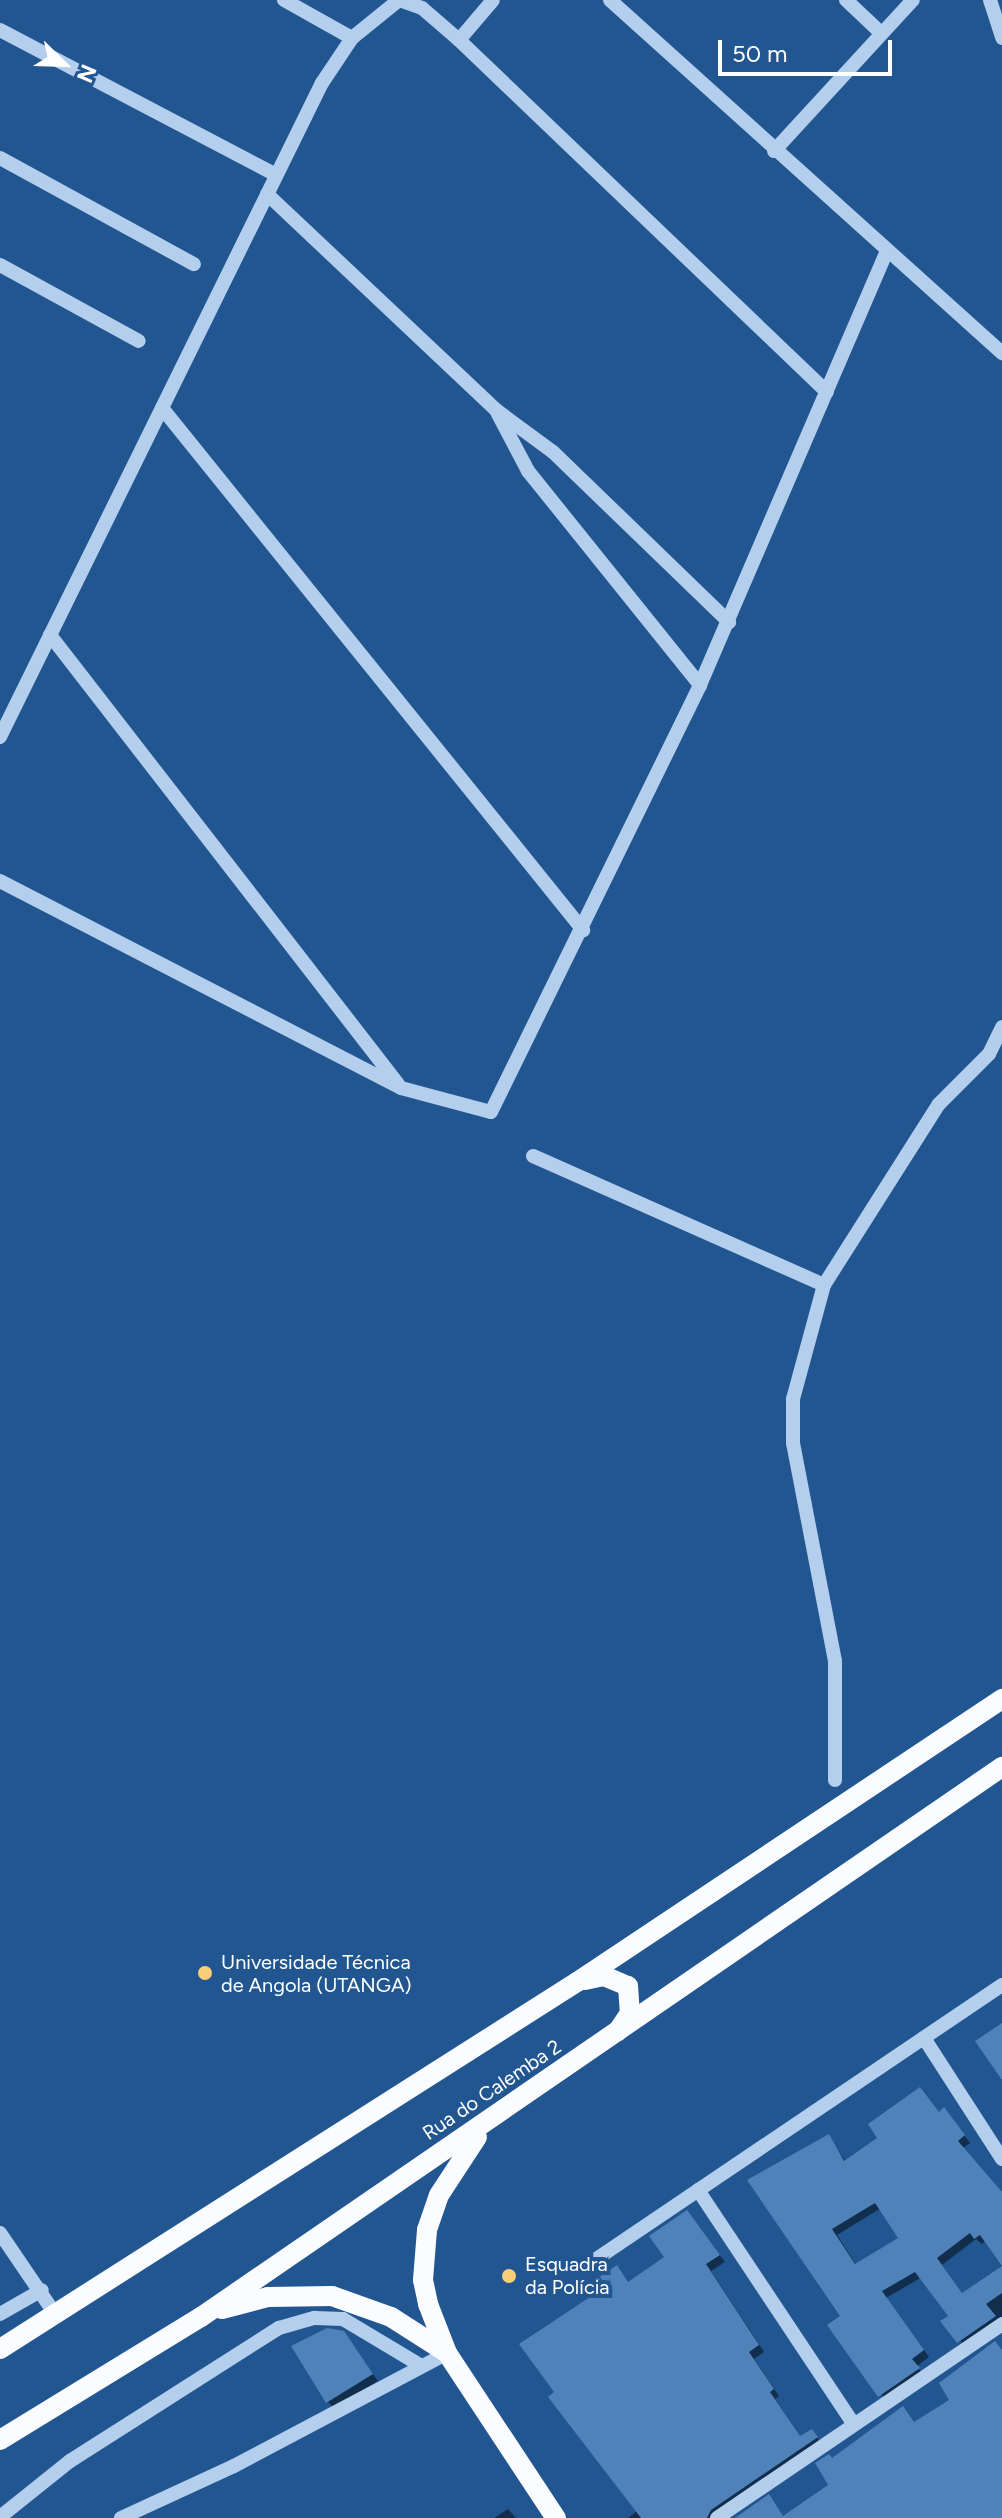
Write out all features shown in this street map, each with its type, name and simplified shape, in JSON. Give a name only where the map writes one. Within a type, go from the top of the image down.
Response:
[{"type":"main road","points":[[0,2349],[577,1982],[1002,1699]]},
{"type":"main road","name":"Rua do Calemba 2","points":[[0,2440],[201,2317],[613,2038],[1002,1767]]},
{"type":"main road","points":[[577,1982],[604,1976],[628,1986],[630,2013],[613,2038]]},
{"type":"main road","points":[[507,2107],[461,2156],[439,2195],[427,2230],[423,2280],[447,2353],[556,2518]]},
{"type":"main road","points":[[201,2317],[268,2297],[332,2296],[391,2317],[447,2353]]},
{"type":"street","points":[[284,0],[352,38]]},
{"type":"street","points":[[0,737],[322,83],[352,38],[399,0],[422,8],[459,40],[827,392]]},
{"type":"street","points":[[459,40],[493,0]]},
{"type":"street","points":[[610,0],[774,151],[1002,353]]},
{"type":"street","points":[[846,0],[881,33]]},
{"type":"street","points":[[774,151],[913,0]]},
{"type":"street","points":[[990,0],[1002,38]]},
{"type":"street","points":[[0,30],[276,175]]},
{"type":"street","points":[[0,158],[194,264]]},
{"type":"street","points":[[267,194],[496,410],[553,452],[729,622]]},
{"type":"street","points":[[0,881],[401,1088],[475,1111],[491,1112],[498,1105],[583,930],[729,622],[887,251]]},
{"type":"street","points":[[0,265],[139,341]]},
{"type":"street","points":[[162,408],[583,930]]},
{"type":"street","points":[[496,410],[528,471],[700,685]]},
{"type":"street","points":[[50,635],[401,1088]]},
{"type":"street","points":[[835,1780],[835,1661],[792,1416],[824,1285],[939,1104],[989,1054],[1002,1027]]},
{"type":"street","points":[[533,1156],[824,1285]]},
{"type":"street","points":[[586,2266],[1002,1985]]},
{"type":"street","points":[[924,2038],[1002,2159]]},
{"type":"street","points":[[698,2190],[853,2423]]},
{"type":"street","points":[[0,2233],[42,2290],[55,2314]]},
{"type":"street","points":[[0,2314],[42,2290]]},
{"type":"street","points":[[0,2517],[70,2461],[279,2328],[315,2318],[343,2319],[420,2365]]},
{"type":"street","points":[[717,2518],[1002,2324]]},
{"type":"street","points":[[121,2518],[234,2466],[447,2353]]},
{"type":"building","points":[[1002,2023],[1002,2080],[975,2041]]},
{"type":"building","points":[[920,2087],[939,2112],[944,2107],[965,2135],[958,2141],[1002,2192],[1002,2266],[1002,2293],[986,2304],[996,2316],[957,2343],[940,2321],[948,2316],[915,2272],[882,2291],[924,2350],[912,2359],[920,2368],[878,2397],[827,2325],[840,2316],[747,2180],[829,2134],[844,2161],[877,2138],[868,2124]],"holes":[[[875,2203],[898,2238],[855,2264],[832,2229]],[[970,2233],[974,2239],[980,2235],[1002,2266],[962,2293],[937,2258]]]},
{"type":"building","points":[[687,2210],[720,2255],[706,2264],[759,2345],[749,2352],[774,2389],[770,2392],[800,2436],[812,2429],[818,2437],[711,2510],[707,2518],[641,2518],[548,2397],[554,2392],[519,2344],[596,2293],[589,2284],[617,2265],[628,2282],[664,2257],[649,2236]]},
{"type":"building","points":[[327,2328],[344,2331],[373,2374],[326,2403],[291,2346]]},
{"type":"building","points":[[995,2341],[1002,2350],[1002,2518],[735,2518],[769,2494],[783,2516],[828,2485],[815,2463],[829,2454],[832,2458],[903,2406],[914,2422],[949,2400],[939,2383]]},
{"type":"place","name":"Universidade Técnica de Angola (UTANGA)","points":[[205,1973]]},
{"type":"place","name":"Esquadra da Polícia","points":[[509,2276]]}]
